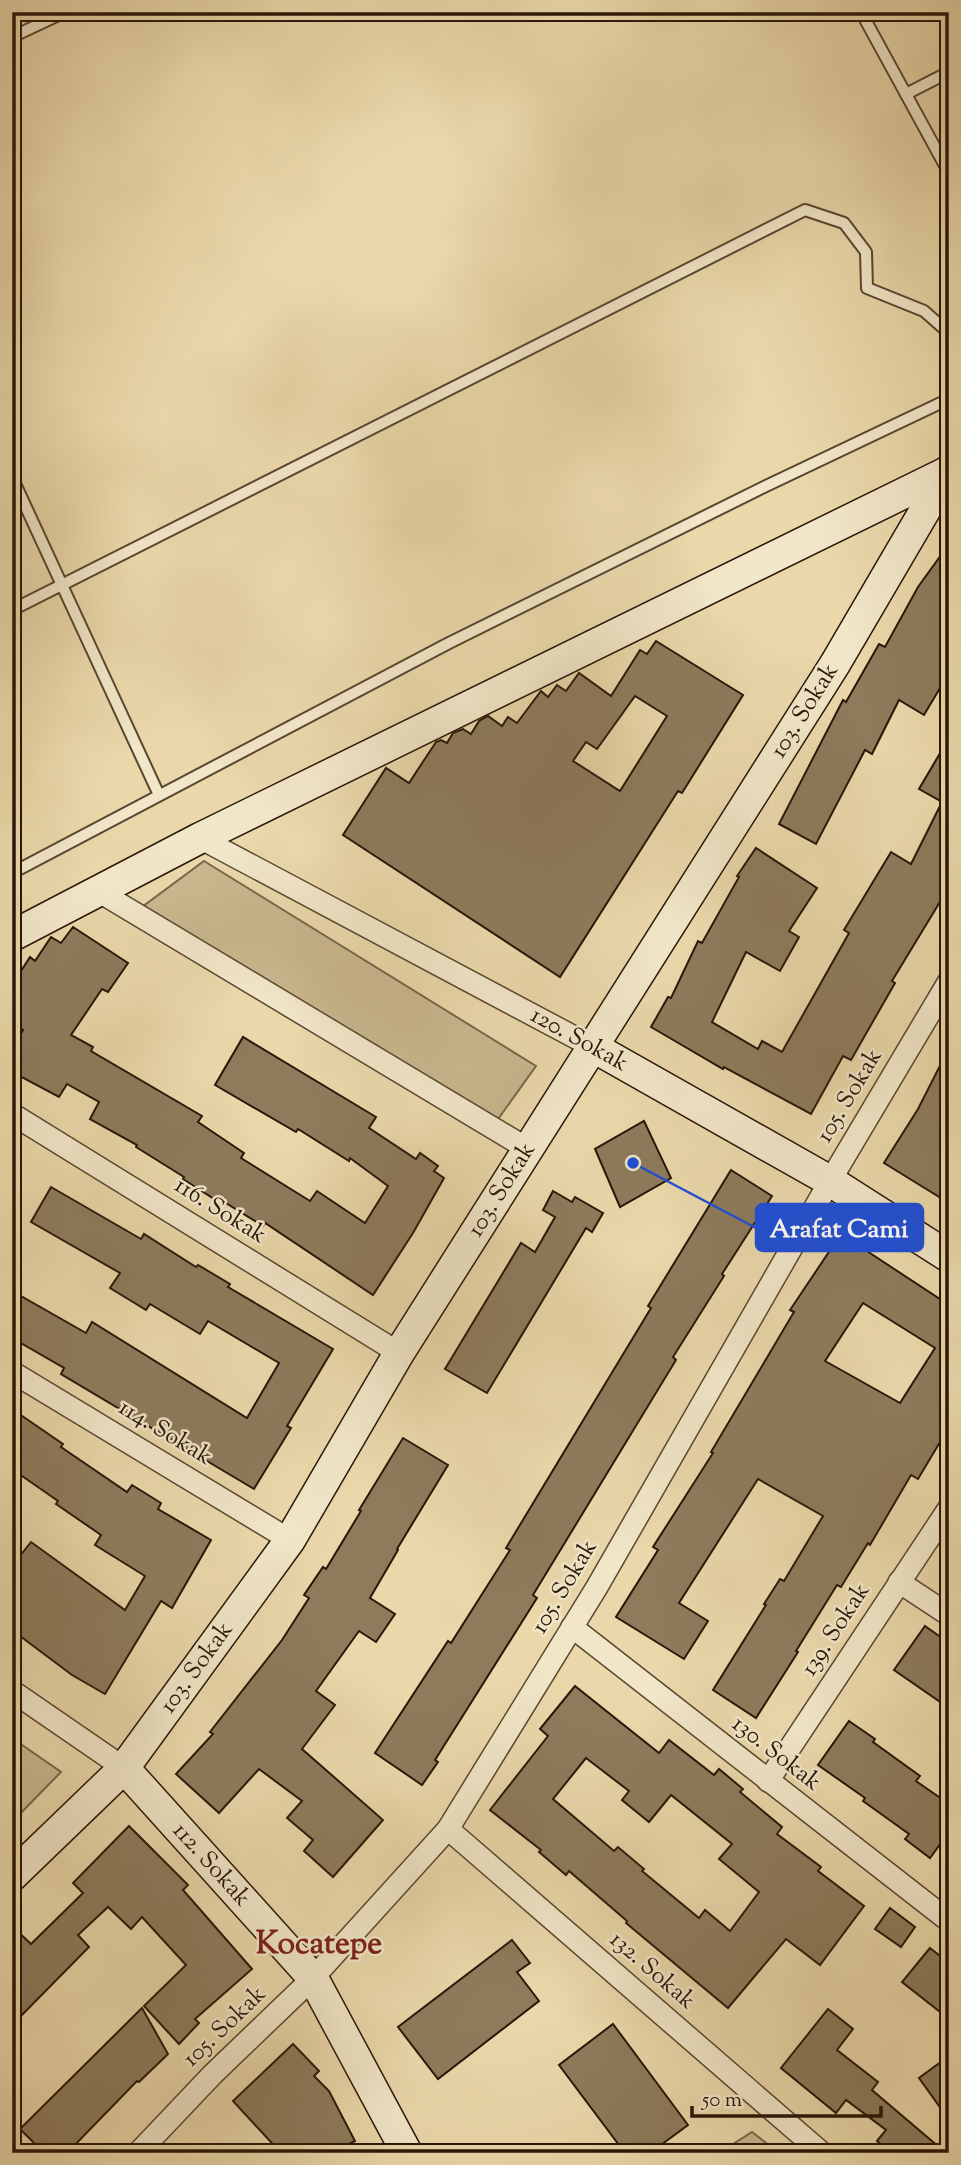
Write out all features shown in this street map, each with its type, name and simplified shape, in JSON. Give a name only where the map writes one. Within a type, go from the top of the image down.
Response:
[{"type":"street","name":"103. Sokak","points":[[12,936],[200,838],[948,471]]},
{"type":"street","name":"103. Sokak","points":[[12,1876],[124,1769],[290,1539],[400,1353],[835,664],[948,471]]},
{"type":"street","name":"120. Sokak","points":[[200,838],[593,1047],[830,1181],[949,1257]]},
{"type":"street","points":[[98,891],[528,1149]]},
{"type":"street","name":"105. Sokak","points":[[138,2153],[213,2074],[313,1979],[448,1829],[572,1627],[949,981]]},
{"type":"street","name":"116. Sokak","points":[[12,1114],[400,1353]]},
{"type":"street","name":"114. Sokak","points":[[12,1371],[290,1539]]},
{"type":"street","name":"139. Sokak","points":[[768,1781],[949,1508]]},
{"type":"street","points":[[899,1582],[949,1615]]},
{"type":"street","name":"130. Sokak","points":[[572,1627],[949,1921]]},
{"type":"street","name":"112. Sokak","points":[[12,1691],[124,1769],[313,1979],[407,2153]]},
{"type":"street","name":"132. Sokak","points":[[448,1829],[822,2153]]},
{"type":"lane","points":[[12,37],[65,12]]},
{"type":"lane","points":[[861,12],[949,173]]},
{"type":"lane","points":[[906,94],[949,72]]},
{"type":"lane","points":[[12,610],[805,210],[844,223],[866,252],[867,288],[924,311],[949,332]]},
{"type":"lane","points":[[12,873],[449,643],[949,399]]},
{"type":"lane","points":[[12,477],[159,795]]},
{"type":"shaded area","points":[[204,861],[536,1066],[496,1122],[134,913]]},
{"type":"shaded area","points":[[12,1738],[61,1772],[12,1822]]},
{"type":"shaded area","points":[[752,2132],[779,2153],[719,2153]]},
{"type":"building","points":[[949,544],[949,673],[924,715],[899,700],[872,754],[865,750],[816,844],[779,824],[843,700],[846,702],[879,644],[885,647],[918,587]]},
{"type":"building","points":[[656,641],[743,695],[682,793],[678,791],[560,977],[343,835],[386,768],[409,783],[436,742],[441,740],[447,743],[453,733],[463,729],[471,734],[479,721],[488,716],[502,726],[508,717],[517,723],[541,691],[548,697],[557,685],[566,691],[579,673],[611,696],[640,650],[647,654]],"holes":[[[635,696],[667,716],[620,791],[573,761],[586,742],[597,749]]]},
{"type":"building","points":[[949,738],[949,887],[892,981],[895,983],[851,1060],[843,1056],[811,1114],[724,1067],[723,1069],[651,1027],[668,997],[671,998],[698,941],[702,943],[739,877],[737,876],[756,848],[817,888],[789,931],[799,937],[780,971],[746,952],[712,1022],[758,1049],[762,1041],[782,1052],[849,933],[844,930],[891,852],[911,864],[942,802],[919,789]]},
{"type":"building","points":[[73,927],[128,963],[108,992],[102,989],[71,1035],[93,1047],[91,1051],[202,1116],[198,1122],[244,1153],[241,1158],[310,1201],[317,1191],[365,1223],[388,1186],[350,1158],[349,1161],[298,1129],[296,1132],[215,1085],[243,1037],[376,1117],[369,1128],[416,1159],[420,1153],[438,1166],[434,1171],[444,1178],[373,1295],[265,1223],[263,1226],[216,1197],[214,1199],[136,1147],[137,1145],[90,1119],[99,1102],[67,1084],[59,1097],[12,1072],[12,1051],[23,1030],[12,1024],[12,985],[30,957],[35,961],[51,937],[61,943]]},
{"type":"building","points":[[949,1048],[949,1203],[884,1163],[918,1109]]},
{"type":"building","points":[[644,1121],[671,1178],[620,1207],[595,1149]]},
{"type":"building","points":[[731,1170],[772,1196],[722,1274],[724,1276],[673,1357],[676,1360],[533,1595],[537,1598],[422,1785],[375,1753],[448,1641],[451,1643],[510,1550],[506,1548]]},
{"type":"building","points":[[51,1187],[141,1239],[144,1234],[196,1267],[198,1265],[230,1284],[228,1287],[333,1349],[287,1426],[291,1428],[254,1489],[61,1374],[64,1368],[12,1338],[12,1291],[86,1333],[92,1322],[247,1418],[279,1363],[208,1321],[200,1334],[150,1304],[146,1310],[110,1288],[120,1273],[31,1222]]},
{"type":"building","points":[[553,1191],[572,1202],[575,1197],[603,1213],[592,1232],[586,1228],[487,1393],[445,1369],[521,1243],[535,1252],[555,1217],[543,1210]]},
{"type":"building","points":[[841,1234],[949,1305],[949,1427],[918,1479],[911,1475],[870,1545],[868,1543],[841,1587],[837,1585],[756,1718],[713,1690],[766,1605],[764,1604],[780,1579],[784,1581],[823,1516],[758,1479],[679,1603],[708,1621],[684,1659],[616,1617],[658,1550],[653,1547],[713,1453],[711,1452],[794,1312],[790,1310]],"holes":[[[863,1303],[935,1348],[900,1403],[825,1361]]]},
{"type":"building","points":[[12,1409],[63,1444],[61,1447],[127,1492],[132,1485],[161,1503],[158,1509],[211,1540],[172,1608],[161,1601],[105,1694],[72,1675],[12,1630],[12,1566],[31,1542],[125,1610],[145,1576],[95,1545],[101,1535],[12,1469]]},
{"type":"building","points":[[403,1438],[448,1465],[370,1598],[395,1614],[376,1642],[359,1631],[316,1691],[335,1705],[302,1749],[383,1820],[333,1877],[304,1851],[313,1840],[287,1818],[302,1801],[259,1769],[219,1813],[176,1774],[213,1734],[210,1732],[282,1640],[309,1598],[304,1595],[323,1567],[326,1569]]},
{"type":"building","points":[[925,1626],[949,1643],[949,1708],[894,1670]]},
{"type":"building","points":[[575,1686],[659,1753],[669,1740],[714,1775],[719,1769],[743,1789],[740,1792],[782,1827],[777,1834],[821,1867],[818,1871],[864,1906],[820,1965],[786,1939],[728,2008],[626,1923],[627,1921],[569,1871],[566,1875],[539,1852],[541,1850],[490,1810],[548,1736],[540,1729]],"holes":[[[586,1758],[629,1791],[622,1800],[649,1822],[671,1795],[732,1844],[719,1859],[759,1892],[730,1931],[705,1910],[699,1918],[642,1871],[644,1869],[618,1847],[614,1851],[553,1799]]]},
{"type":"building","points":[[849,1721],[920,1776],[916,1781],[949,1804],[949,1832],[930,1858],[905,1839],[909,1834],[863,1801],[865,1798],[818,1765]]},
{"type":"building","points":[[129,1826],[188,1885],[183,1890],[252,1969],[195,2019],[199,2023],[179,2044],[144,2006],[186,1965],[142,1917],[131,1929],[108,1907],[78,1935],[89,1947],[12,2025],[12,1926],[31,1944],[83,1893],[73,1883]]},
{"type":"building","points":[[890,1908],[915,1927],[901,1947],[875,1929]]},
{"type":"building","points":[[512,1940],[530,1963],[517,1972],[539,2001],[438,2079],[398,2027]]},
{"type":"building","points":[[930,1948],[949,1963],[949,2019],[902,1982]]},
{"type":"building","points":[[142,2008],[168,2054],[137,2081],[67,2153],[44,2153],[20,2129]]},
{"type":"building","points":[[828,2009],[853,2029],[837,2050],[878,2082],[872,2090],[946,2153],[891,2153],[877,2141],[886,2130],[846,2100],[836,2113],[781,2068]]},
{"type":"building","points":[[613,2024],[688,2125],[650,2153],[625,2153],[559,2065]]},
{"type":"building","points":[[293,2044],[319,2071],[314,2076],[329,2091],[355,2141],[331,2153],[281,2153],[233,2101]]},
{"type":"building","points":[[949,2056],[949,2120],[919,2078]]},
{"type":"place","name":"Arafat Cami","points":[[633,1163]]},
{"type":"district","name":"Kocatepe","points":[[319,1945]]}]
